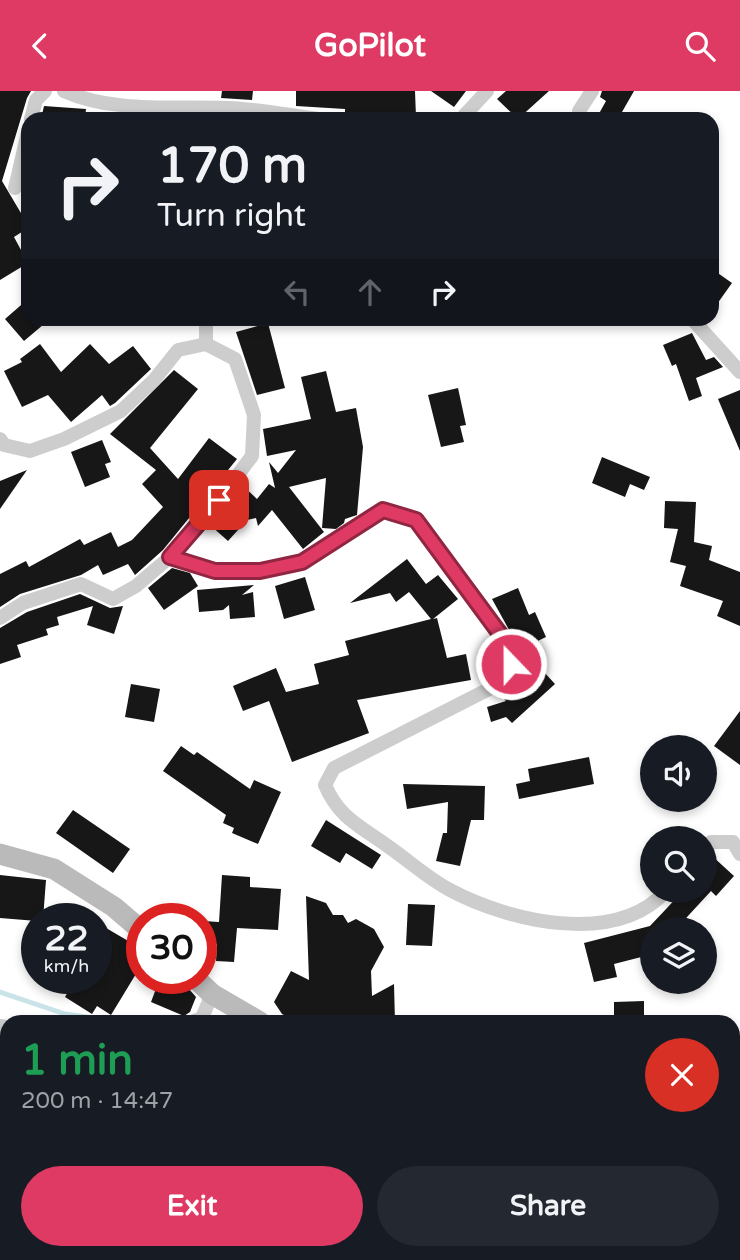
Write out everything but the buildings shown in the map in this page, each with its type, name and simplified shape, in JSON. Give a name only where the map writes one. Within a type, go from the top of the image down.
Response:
[{"type":"street","points":[[33,112],[36,100],[45,91]]},
{"type":"street","points":[[64,91],[83,100],[107,104],[232,108],[263,112]]},
{"type":"street","points":[[468,112],[487,91]]},
{"type":"street","points":[[579,112],[592,91]]},
{"type":"street","points":[[15,188],[21,162]]},
{"type":"street","points":[[206,326],[206,344]]},
{"type":"street","points":[[698,326],[740,372]]},
{"type":"street","points":[[0,439],[4,445],[30,451],[64,439],[121,411],[154,380],[178,350],[206,344],[235,359],[254,415],[252,456],[212,509],[170,557],[136,586],[113,599],[80,584],[23,603],[0,618]]},
{"type":"street","points":[[170,557],[215,571],[260,571],[302,562],[383,510],[416,520],[503,638],[511,664],[491,688],[334,768],[325,785],[335,808],[449,890],[523,919],[589,925],[634,913],[649,903]]},
{"type":"street","points":[[717,842],[733,842],[740,854]]},
{"type":"street","points":[[0,854],[54,869],[126,917]]},
{"type":"street","points":[[203,1015],[212,994],[248,1015]]},
{"type":"waterway","points":[[0,992],[72,1015]]},
{"type":"route","points":[[219,500],[170,557],[215,571],[260,571],[302,562],[383,510],[416,520],[503,638],[511,664]]}]
